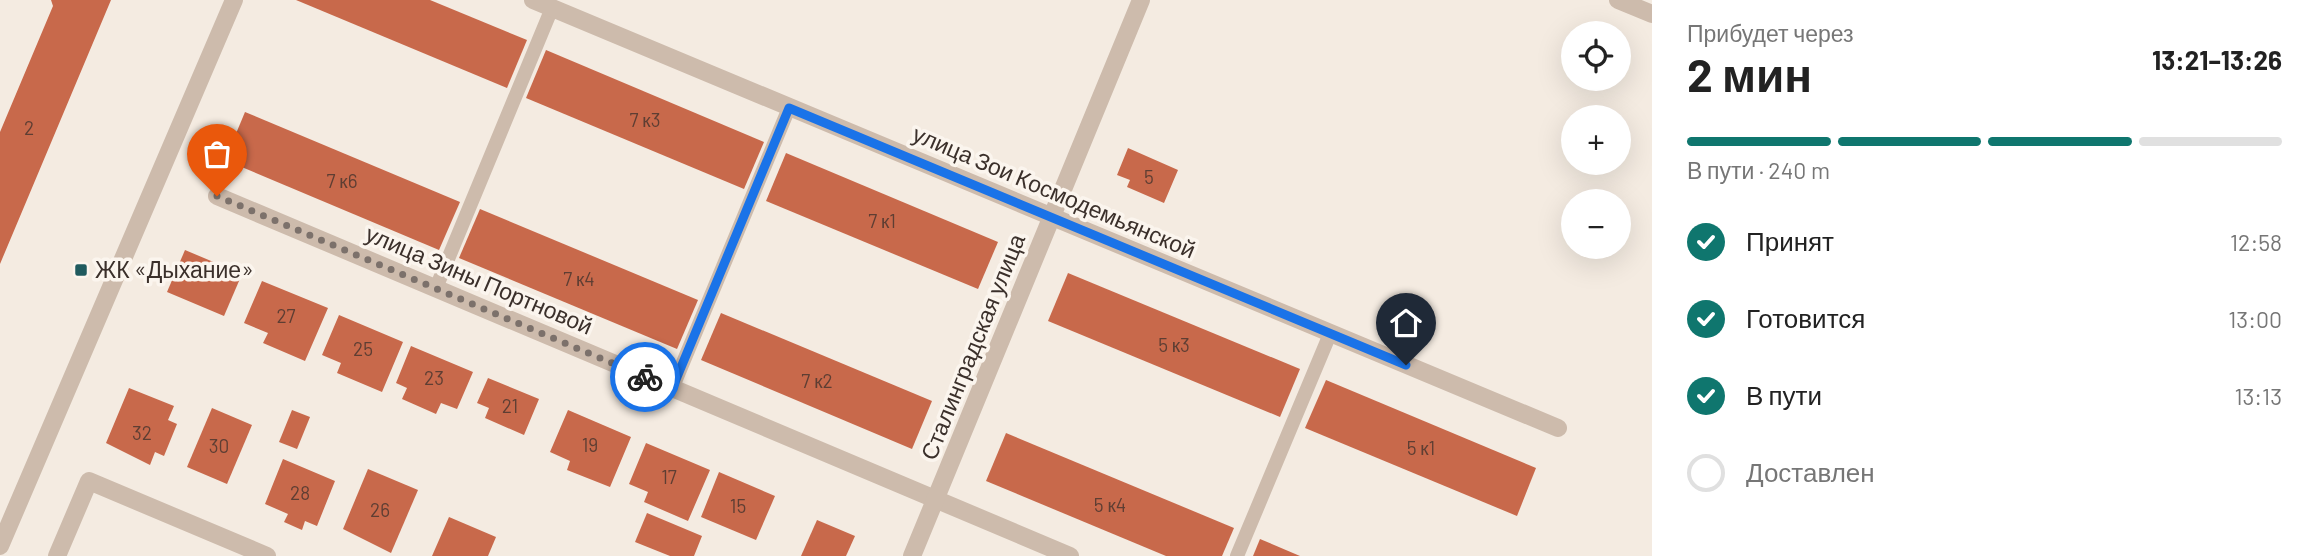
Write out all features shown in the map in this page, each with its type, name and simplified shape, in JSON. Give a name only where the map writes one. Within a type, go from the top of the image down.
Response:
[{"type":"street","points":[[0,546],[234,0]]},
{"type":"street","name":"улица Зои Космодемьянской","points":[[533,0],[1558,428]]},
{"type":"street","name":"Сталинградская улица","points":[[912,556],[1141,0]]},
{"type":"street","points":[[1618,0],[1652,13]]},
{"type":"street","name":"улица Зины Портновой","points":[[217,196],[1070,556]]},
{"type":"street","points":[[57,556],[89,481],[267,556]]},
{"type":"lane","points":[[436,288],[552,8]]},
{"type":"lane","points":[[672,389],[789,108]]},
{"type":"lane","points":[[1237,556],[1330,334]]},
{"type":"building","points":[[51,0],[111,0],[0,264],[0,132],[53,6]]},
{"type":"building","points":[[296,0],[430,0],[527,40],[507,88]]},
{"type":"building","points":[[546,50],[764,142],[744,189],[526,98]]},
{"type":"building","points":[[245,112],[460,202],[439,250],[225,160]]},
{"type":"building","points":[[1128,148],[1178,170],[1164,203],[1127,187],[1130,180],[1117,175]]},
{"type":"building","points":[[786,153],[998,242],[978,289],[766,201]]},
{"type":"building","points":[[480,209],[698,300],[677,349],[459,258]]},
{"type":"building","points":[[185,250],[242,274],[224,316],[167,292]]},
{"type":"building","points":[[1068,273],[1300,369],[1280,417],[1048,321]]},
{"type":"building","points":[[262,281],[328,308],[305,361],[263,343],[268,333],[244,323]]},
{"type":"building","points":[[721,313],[932,401],[912,449],[701,360]]},
{"type":"building","points":[[339,315],[403,342],[382,392],[337,373],[341,363],[322,355]]},
{"type":"building","points":[[411,346],[473,372],[457,409],[441,403],[436,414],[402,399],[407,388],[396,383]]},
{"type":"building","points":[[488,378],[539,399],[524,435],[485,418],[489,408],[477,403]]},
{"type":"building","points":[[1326,380],[1536,468],[1517,516],[1305,428]]},
{"type":"building","points":[[129,388],[174,406],[168,420],[177,424],[164,456],[155,452],[150,465],[106,443]]},
{"type":"building","points":[[212,408],[252,425],[227,484],[187,467]]},
{"type":"building","points":[[292,410],[310,417],[297,449],[279,442]]},
{"type":"building","points":[[568,410],[631,437],[610,487],[567,470],[570,461],[550,452]]},
{"type":"building","points":[[1006,433],[1234,528],[1222,556],[1166,556],[986,481]]},
{"type":"building","points":[[646,443],[710,470],[688,521],[644,502],[648,492],[629,484]]},
{"type":"building","points":[[283,459],[335,481],[317,526],[305,521],[302,530],[284,522],[288,514],[265,504]]},
{"type":"building","points":[[368,469],[418,490],[391,553],[343,529]]},
{"type":"building","points":[[719,472],[775,496],[756,540],[701,517]]},
{"type":"building","points":[[647,513],[702,536],[694,556],[670,556],[635,542]]},
{"type":"building","points":[[449,517],[496,537],[488,556],[432,556]]},
{"type":"building","points":[[817,520],[855,536],[846,556],[801,556]]},
{"type":"building","points":[[1260,539],[1300,556],[1253,556]]},
{"type":"way so far","points":[[217,196],[645,377]]},
{"type":"place","name":"ЖК «Дыхание»","points":[[81,270]]},
{"type":"route","points":[[645,377],[672,389],[789,108],[1406,365]]}]
